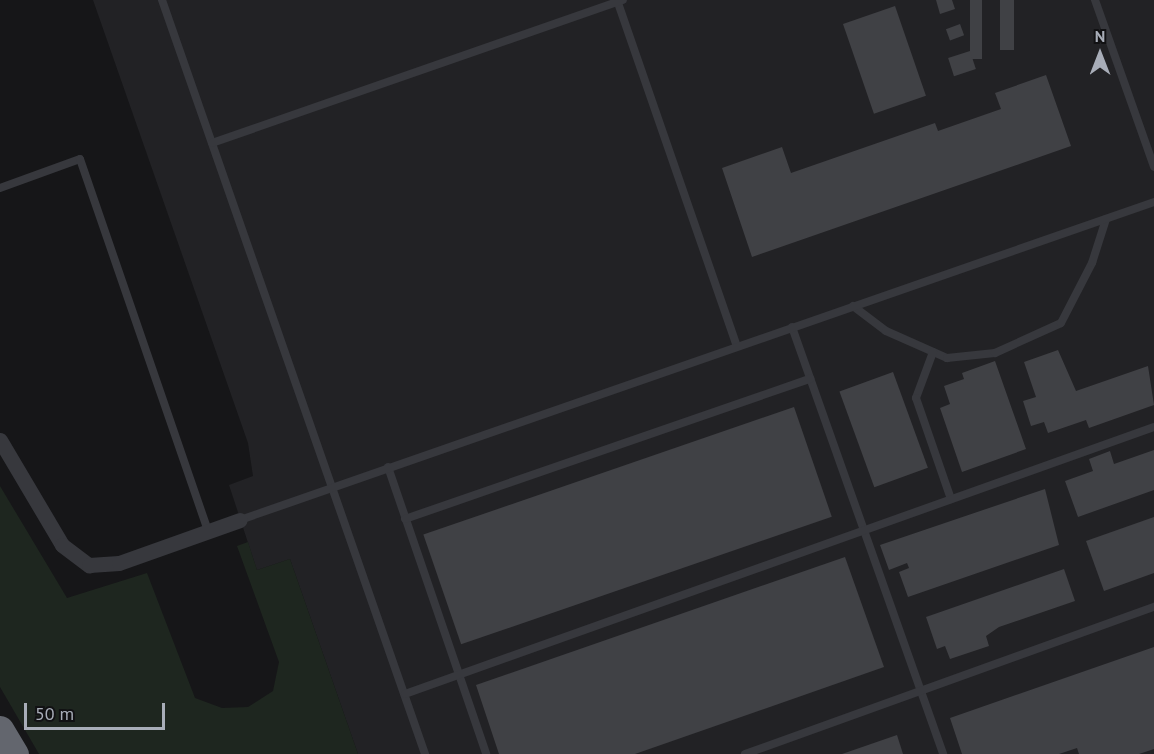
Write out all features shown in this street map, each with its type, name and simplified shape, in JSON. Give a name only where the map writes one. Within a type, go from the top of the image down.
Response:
[{"type":"highway","points":[[0,729],[15,754]]},
{"type":"street","points":[[0,440],[62,545],[89,565],[119,563],[240,520]]},
{"type":"lane","points":[[162,0],[425,754]]},
{"type":"lane","points":[[1095,0],[1154,167]]},
{"type":"lane","points":[[212,143],[619,1],[737,346]]},
{"type":"lane","points":[[0,188],[80,159],[208,531]]},
{"type":"lane","points":[[240,520],[1154,202]]},
{"type":"lane","points":[[853,306],[886,331],[933,352],[970,359],[1044,335],[1061,323],[1092,263],[1106,219]]},
{"type":"lane","points":[[792,327],[943,754]]},
{"type":"lane","points":[[933,352],[916,398],[951,499]]},
{"type":"lane","points":[[405,519],[810,379]]},
{"type":"lane","points":[[405,694],[1154,427]]},
{"type":"lane","points":[[388,467],[486,754]]},
{"type":"lane","points":[[745,754],[1154,607]]},
{"type":"shaded area","points":[[93,0],[1154,0],[1154,754],[358,754],[290,559],[257,570],[229,485],[253,476],[248,443]]},
{"type":"shaded area","points":[[0,486],[67,598],[147,573],[195,698],[222,708],[248,707],[273,691],[279,662],[237,546],[248,542],[257,570],[290,559],[358,754],[39,754],[0,687]]},
{"type":"building","points":[[936,0],[952,0],[955,9],[940,14]]},
{"type":"building","points":[[970,0],[982,0],[982,59],[970,59]]},
{"type":"building","points":[[1000,0],[1014,0],[1014,50],[1000,50]]},
{"type":"building","points":[[895,6],[926,96],[874,114],[843,24]]},
{"type":"building","points":[[960,24],[964,35],[950,40],[946,29]]},
{"type":"building","points":[[970,51],[976,69],[954,76],[948,58]]},
{"type":"building","points":[[1046,75],[1071,146],[752,257],[722,168],[782,147],[791,173],[935,123],[938,131],[1001,109],[995,93]]},
{"type":"building","points":[[1058,350],[1076,391],[1148,366],[1154,405],[1089,428],[1086,420],[1048,433],[1044,422],[1031,426],[1023,401],[1036,397],[1024,362]]},
{"type":"building","points":[[995,361],[1026,449],[962,472],[940,408],[950,404],[944,386],[964,379],[962,373]]},
{"type":"building","points":[[893,372],[928,468],[874,487],[839,391]]},
{"type":"building","points":[[794,407],[832,517],[461,644],[423,535]]},
{"type":"building","points":[[1154,450],[1154,490],[1078,517],[1065,481],[1093,471],[1089,459],[1110,451],[1114,464]]},
{"type":"building","points":[[1045,489],[1059,545],[908,597],[899,572],[909,568],[907,563],[889,570],[880,545]]},
{"type":"building","points":[[1154,517],[1154,573],[1104,591],[1086,541]]},
{"type":"building","points":[[845,557],[884,667],[635,754],[499,754],[476,685]]},
{"type":"building","points":[[1064,569],[1075,601],[999,627],[986,636],[989,646],[950,659],[945,646],[937,649],[926,617]]},
{"type":"building","points":[[1154,647],[1154,749],[1139,754],[1079,754],[1077,748],[1059,754],[962,754],[950,718]]},
{"type":"building","points":[[897,735],[903,754],[842,754]]}]
